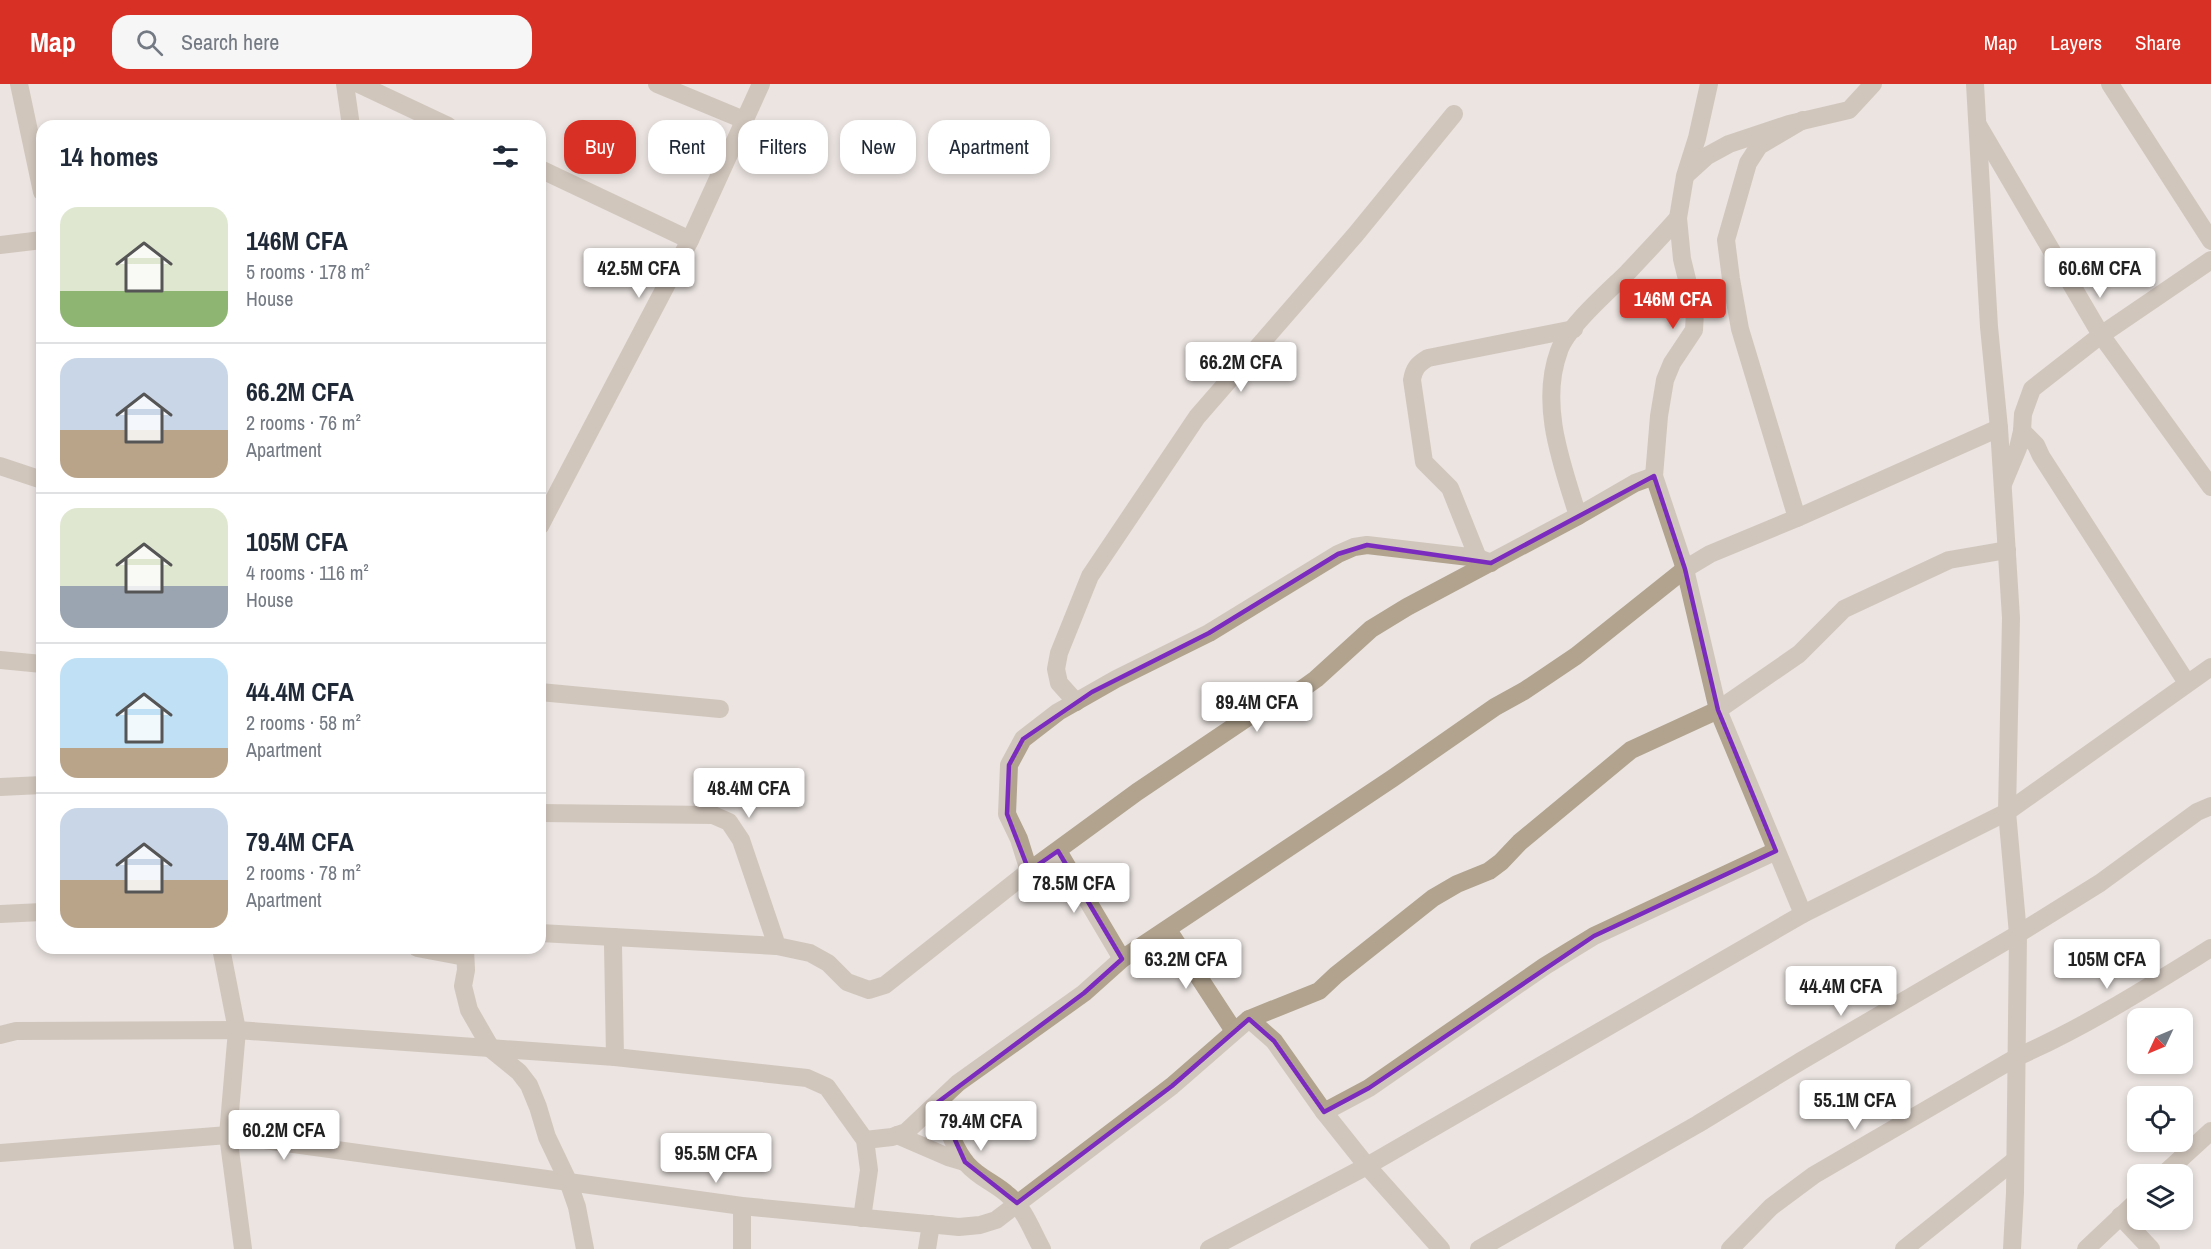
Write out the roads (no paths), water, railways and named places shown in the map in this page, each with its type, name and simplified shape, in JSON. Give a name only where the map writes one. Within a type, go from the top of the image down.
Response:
[{"type":"street","points":[[19,84],[36,164]]},
{"type":"street","points":[[345,84],[350,120]]},
{"type":"street","points":[[359,84],[435,120]]},
{"type":"street","points":[[657,84],[744,120],[760,84]]},
{"type":"street","points":[[1709,84],[1697,138],[1685,176],[1678,218],[1682,259],[1695,312],[1694,330],[1672,363],[1665,380],[1659,416],[1654,476],[1685,569],[1718,710],[1803,914]]},
{"type":"street","points":[[1685,176],[1707,156],[1729,144],[1803,120],[1849,110],[1873,84]]},
{"type":"street","points":[[1975,84],[1989,327],[1999,428],[2011,618],[2007,812],[2018,934],[2012,1249]]},
{"type":"street","points":[[2110,84],[2211,241]]},
{"type":"street","points":[[1076,702],[1059,683],[1056,669],[1059,653],[1090,576],[1197,417],[1356,234],[1454,114]]},
{"type":"street","points":[[1797,518],[1740,329],[1726,240],[1748,163],[1759,146],[1803,120]]},
{"type":"street","points":[[1976,121],[2101,335],[2211,487]]},
{"type":"street","points":[[546,515],[690,240],[738,133]]},
{"type":"street","points":[[546,172],[690,240]]},
{"type":"street","points":[[1578,516],[1559,457],[1551,400],[1551,385],[1559,349],[1590,309],[1678,218]]},
{"type":"street","points":[[0,245],[36,241]]},
{"type":"street","points":[[2002,485],[2014,461],[2022,431],[2023,414],[2032,389],[2101,335],[2211,260]]},
{"type":"street","points":[[1484,561],[1450,488],[1424,462],[1412,380],[1413,372],[1417,364],[1428,358],[1574,329]]},
{"type":"street","points":[[865,1140],[906,1132],[958,1083],[1084,993],[1122,959],[1495,707],[1524,691],[1576,656],[1685,569],[1710,554],[1999,428]]},
{"type":"street","points":[[2022,431],[2036,445],[2187,682]]},
{"type":"street","points":[[0,466],[36,478]]},
{"type":"street","points":[[546,933],[777,946],[810,953],[828,963],[847,982],[869,990],[885,985],[1029,871],[1137,792],[1266,705],[1316,680],[1371,629],[1484,561],[1578,516],[1635,483],[1654,476]]},
{"type":"street","points":[[1029,871],[1019,839],[1007,814],[1009,765],[1023,739],[1058,712],[1116,679],[1209,633],[1338,554],[1354,547],[1367,545],[1484,561]]},
{"type":"street","points":[[0,1153],[228,1135],[741,1206],[959,1227],[980,1225],[996,1220],[1172,1086],[1248,1019],[1319,991],[1433,898],[1457,884],[1489,871],[1501,862],[1520,842],[1631,750],[1718,710],[1799,654],[1844,609],[1949,560],[2007,550]]},
{"type":"street","points":[[0,660],[36,663]]},
{"type":"street","points":[[1209,1249],[1367,1166],[1803,914],[2007,812],[2211,667]]},
{"type":"street","points":[[546,693],[720,709]]},
{"type":"street","points":[[0,787],[36,785]]},
{"type":"street","points":[[1479,1249],[1698,1124],[2018,934],[2100,883],[2197,812],[2211,806]]},
{"type":"street","points":[[546,813],[713,815],[729,822],[741,840],[777,946]]},
{"type":"street","points":[[1058,851],[1122,959]]},
{"type":"street","points":[[1324,1112],[1369,1088],[1545,966],[1594,936],[1776,851]]},
{"type":"street","points":[[0,914],[36,912]]},
{"type":"street","points":[[1168,930],[1234,1031]]},
{"type":"street","points":[[614,937],[615,1057]]},
{"type":"street","points":[[1730,1249],[1771,1207],[1814,1176],[2017,1057],[2050,1042],[2138,993],[2211,948]]},
{"type":"street","points":[[222,954],[237,1030],[228,1135],[243,1249]]},
{"type":"street","points":[[465,954],[464,986],[469,1010],[492,1050],[519,1072],[529,1085],[546,1137],[568,1182],[577,1207],[585,1249]]},
{"type":"street","points":[[1248,1019],[1274,1041],[1324,1112],[1367,1166],[1441,1249]]},
{"type":"street","points":[[0,1035],[16,1031],[237,1030],[615,1057],[807,1078],[827,1087],[865,1140],[869,1170],[862,1218]]},
{"type":"street","points":[[938,1102],[952,1140],[966,1162],[975,1173],[1008,1194],[1017,1203],[1042,1249]]},
{"type":"street","points":[[2175,1164],[2211,1131]]},
{"type":"street","points":[[897,1135],[948,1157],[966,1162]]},
{"type":"street","points":[[1904,1249],[2015,1160]]},
{"type":"street","points":[[741,1206],[742,1249]]},
{"type":"street","points":[[2086,1249],[2127,1210]]},
{"type":"street","points":[[2120,1216],[2151,1249]]},
{"type":"street","points":[[927,1249],[931,1224]]}]
